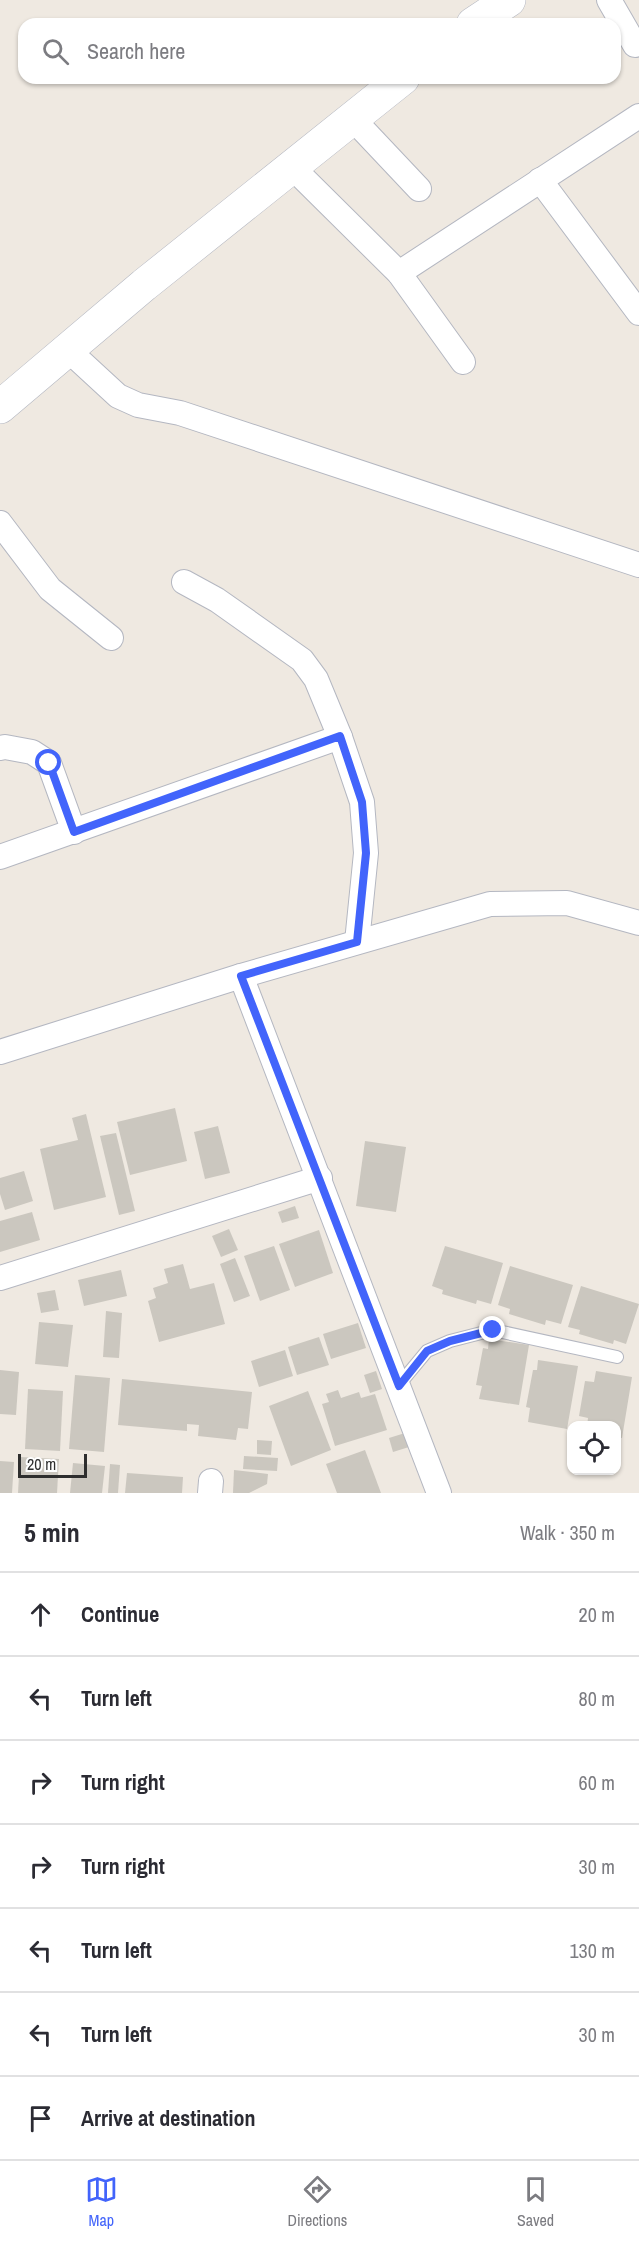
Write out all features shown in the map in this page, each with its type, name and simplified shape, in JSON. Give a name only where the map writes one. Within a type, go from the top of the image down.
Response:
[{"type":"main road","points":[[482,18],[509,0]]},
{"type":"main road","points":[[0,407],[66,349],[395,84]]},
{"type":"street","points":[[609,0],[619,18]]},
{"type":"street","points":[[621,21],[635,45]]},
{"type":"street","points":[[399,273],[639,116]]},
{"type":"street","points":[[352,118],[419,189]]},
{"type":"street","points":[[292,167],[399,273],[463,362]]},
{"type":"street","points":[[540,180],[639,313]]},
{"type":"street","points":[[66,349],[118,396],[138,405],[180,413],[639,565]]},
{"type":"street","points":[[0,523],[50,589],[111,638]]},
{"type":"street","points":[[184,582],[217,600],[302,660],[316,679],[340,736],[362,802],[366,853],[357,942]]},
{"type":"street","points":[[0,857],[340,736]]},
{"type":"street","points":[[0,748],[32,752],[49,763],[74,832]]},
{"type":"street","points":[[0,1052],[241,976],[490,904],[567,903],[639,923]]},
{"type":"street","points":[[241,976],[439,1493]]},
{"type":"street","points":[[0,1278],[320,1178]]},
{"type":"lane","points":[[399,1386],[427,1351],[450,1341],[493,1330],[617,1357]]},
{"type":"building","points":[[175,1108],[187,1161],[130,1175],[117,1122]]},
{"type":"building","points":[[86,1114],[106,1197],[54,1210],[40,1149],[78,1140],[72,1118]]},
{"type":"building","points":[[218,1126],[230,1173],[205,1179],[194,1132]]},
{"type":"building","points":[[116,1133],[135,1211],[119,1215],[100,1136]]},
{"type":"building","points":[[365,1141],[406,1147],[396,1212],[356,1206]]},
{"type":"building","points":[[24,1171],[33,1201],[5,1210],[0,1194],[0,1178]]},
{"type":"building","points":[[295,1206],[299,1218],[282,1223],[278,1212]]},
{"type":"building","points":[[32,1212],[40,1240],[0,1252],[0,1221]]},
{"type":"building","points":[[229,1229],[238,1250],[221,1257],[212,1236]]},
{"type":"building","points":[[319,1230],[333,1273],[295,1287],[279,1244]]},
{"type":"building","points":[[274,1246],[290,1290],[260,1301],[244,1256]]},
{"type":"building","points":[[445,1246],[503,1263],[491,1304],[477,1300],[476,1304],[442,1294],[443,1290],[432,1286]]},
{"type":"building","points":[[235,1258],[250,1296],[234,1302],[220,1264]]},
{"type":"building","points":[[183,1264],[190,1289],[214,1283],[225,1324],[159,1342],[148,1301],[156,1298],[153,1288],[168,1283],[164,1269]]},
{"type":"building","points":[[510,1266],[573,1285],[561,1324],[546,1320],[545,1325],[509,1314],[510,1309],[498,1305]]},
{"type":"building","points":[[121,1270],[127,1296],[84,1306],[78,1280]]},
{"type":"building","points":[[581,1286],[639,1304],[626,1344],[614,1340],[613,1344],[579,1334],[580,1330],[568,1327]]},
{"type":"building","points":[[55,1290],[59,1310],[41,1313],[37,1293]]},
{"type":"building","points":[[106,1311],[122,1313],[119,1358],[103,1357]]},
{"type":"building","points":[[39,1322],[73,1325],[68,1367],[35,1364]]},
{"type":"building","points":[[358,1323],[366,1348],[331,1359],[323,1334]]},
{"type":"building","points":[[319,1337],[329,1365],[297,1375],[288,1347]]},
{"type":"building","points":[[489,1339],[529,1345],[519,1405],[479,1399],[482,1386],[476,1385],[483,1348],[488,1349]]},
{"type":"building","points":[[285,1350],[293,1376],[259,1387],[251,1361]]},
{"type":"building","points":[[538,1360],[578,1366],[567,1429],[528,1422],[530,1408],[526,1407],[533,1370],[537,1370]]},
{"type":"building","points":[[0,1370],[19,1372],[16,1415],[0,1414]]},
{"type":"building","points":[[376,1371],[382,1389],[370,1393],[364,1375]]},
{"type":"building","points":[[596,1371],[632,1377],[622,1438],[621,1421],[588,1421],[588,1418],[579,1416],[585,1381],[594,1382]]},
{"type":"building","points":[[75,1375],[110,1378],[104,1452],[69,1449]]},
{"type":"building","points":[[122,1379],[252,1392],[248,1429],[238,1428],[236,1440],[198,1436],[199,1425],[187,1424],[187,1431],[118,1425]]},
{"type":"building","points":[[28,1389],[63,1391],[60,1451],[25,1449]]},
{"type":"building","points":[[338,1390],[341,1398],[359,1392],[361,1398],[375,1394],[387,1430],[335,1446],[322,1404],[329,1402],[326,1394]]},
{"type":"building","points":[[308,1391],[331,1450],[291,1466],[269,1406]]},
{"type":"building","points":[[405,1433],[409,1447],[393,1452],[389,1438]]},
{"type":"building","points":[[257,1440],[272,1441],[271,1455],[257,1454]]},
{"type":"building","points":[[365,1450],[381,1493],[337,1493],[326,1464]]},
{"type":"building","points":[[244,1456],[278,1458],[277,1471],[243,1469]]},
{"type":"building","points":[[20,1457],[59,1459],[57,1493],[18,1493]]},
{"type":"building","points":[[0,1461],[14,1462],[12,1493],[0,1493]]},
{"type":"building","points":[[73,1463],[105,1466],[102,1493],[70,1493]]},
{"type":"building","points":[[110,1464],[120,1465],[118,1493],[108,1493]]},
{"type":"building","points":[[234,1470],[268,1474],[267,1484],[249,1493],[233,1493]]},
{"type":"building","points":[[127,1473],[183,1477],[182,1493],[125,1493]]},
{"type":"route","points":[[49,763],[74,832],[340,736],[362,802],[366,853],[357,942],[241,976],[399,1386],[427,1351],[450,1341],[493,1330]]}]
